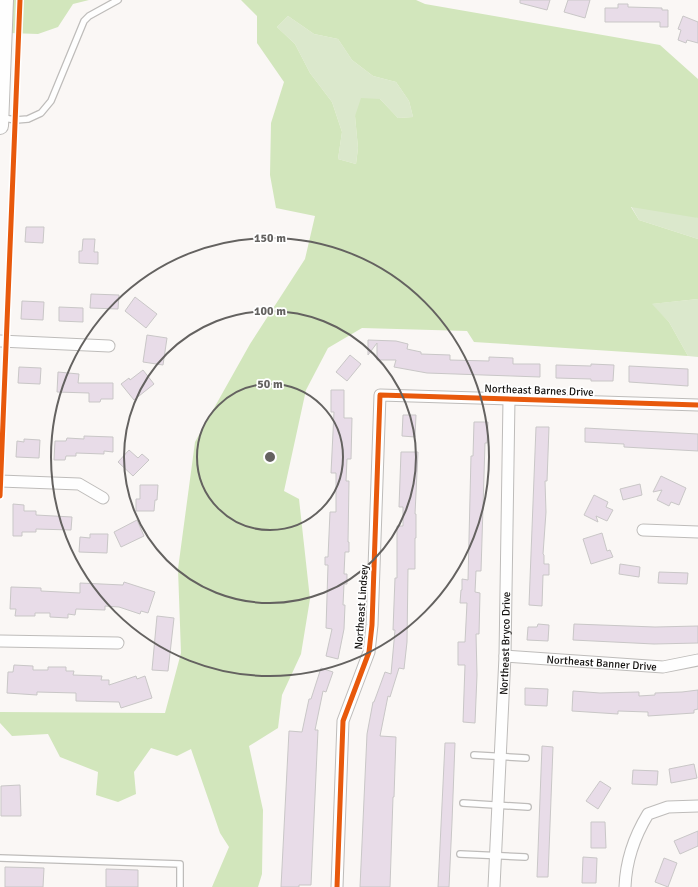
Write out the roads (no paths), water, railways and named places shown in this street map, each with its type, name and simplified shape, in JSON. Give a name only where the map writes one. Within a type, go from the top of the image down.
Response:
[{"type":"street","points":[[0,126],[5,0]]},
{"type":"street","points":[[0,341],[109,346]]},
{"type":"street","name":"Northeast Barnes Drive","points":[[380,395],[698,405]]},
{"type":"street","name":"Northeast Lindsey","points":[[337,887],[344,721],[369,652],[372,625],[380,395]]},
{"type":"street","name":"Northeast Bryco Drive","points":[[494,887],[505,656],[510,399]]},
{"type":"street","points":[[0,480],[79,484],[103,498]]},
{"type":"street","points":[[643,530],[698,532]]},
{"type":"street","points":[[0,641],[118,643]]},
{"type":"street","name":"Northeast Banner Drive","points":[[505,656],[663,667],[698,660]]},
{"type":"street","points":[[625,887],[625,877],[632,844],[648,814],[668,807],[698,806]]},
{"type":"lane","points":[[0,118],[16,120],[28,119],[41,113],[51,101],[84,21],[89,16],[118,0]]},
{"type":"lane","points":[[474,755],[526,758]]},
{"type":"lane","points":[[463,803],[528,807]]},
{"type":"lane","points":[[460,854],[525,857]]},
{"type":"lane","points":[[0,858],[180,864],[180,887]]}]
